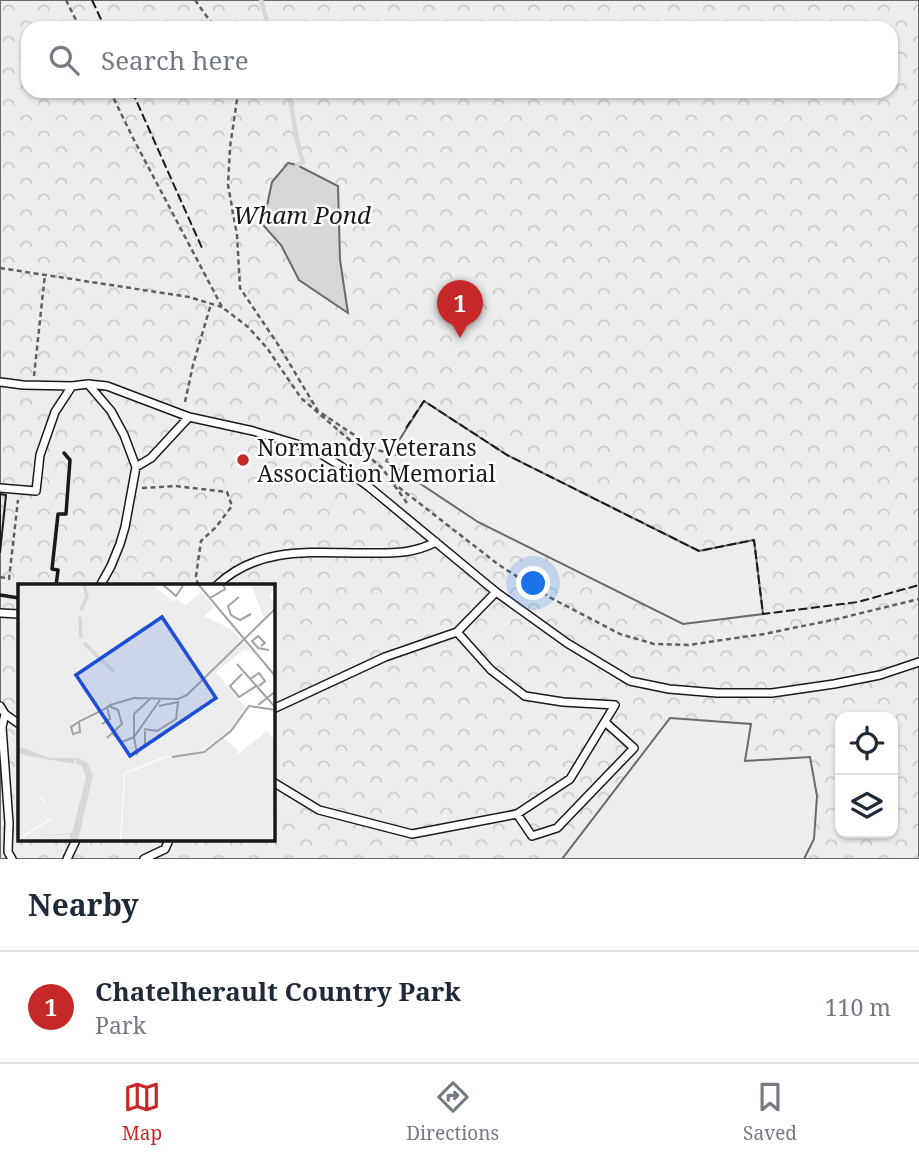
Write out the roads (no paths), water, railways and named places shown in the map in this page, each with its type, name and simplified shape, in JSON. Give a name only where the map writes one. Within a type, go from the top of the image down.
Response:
[{"type":"lane","points":[[0,382],[23,385],[107,386],[189,417],[253,431],[313,449],[369,486],[496,592],[567,643],[630,681],[669,690],[772,693],[880,675],[919,662]]},
{"type":"lane","points":[[88,384],[111,411],[136,467],[120,544],[101,584]]},
{"type":"lane","points":[[0,488],[36,491],[44,443],[55,412],[72,386]]},
{"type":"lane","points":[[136,467],[151,458],[189,417]]},
{"type":"lane","points":[[218,584],[229,573],[255,560],[296,552],[399,553],[420,549],[436,542]]},
{"type":"lane","points":[[275,708],[386,657],[457,632],[496,592]]},
{"type":"lane","points":[[0,613],[18,614]]},
{"type":"lane","points":[[275,783],[319,810],[412,834],[517,814],[570,779],[615,705],[563,702],[525,696],[491,670],[457,632]]},
{"type":"lane","points":[[0,706],[5,714],[18,723]]},
{"type":"lane","points":[[5,714],[2,727],[9,823],[8,852],[12,859]]},
{"type":"lane","points":[[517,814],[531,836],[557,828],[634,748],[605,722]]},
{"type":"lane","points":[[67,859],[75,842]]},
{"type":"lane","points":[[144,859],[165,849],[168,842]]},
{"type":"water","name":"Wham Pond","points":[[288,163],[338,186],[340,260],[348,313],[299,280],[281,245],[263,225],[272,182]]},
{"type":"waterway","points":[[261,0],[267,21]]},
{"type":"waterway","points":[[289,98],[303,162],[297,165]]},
{"type":"place","name":"Chatelherault Country Park","points":[[460,338]]},
{"type":"place","name":"Normandy Veterans Association Memorial","points":[[243,460]]}]
